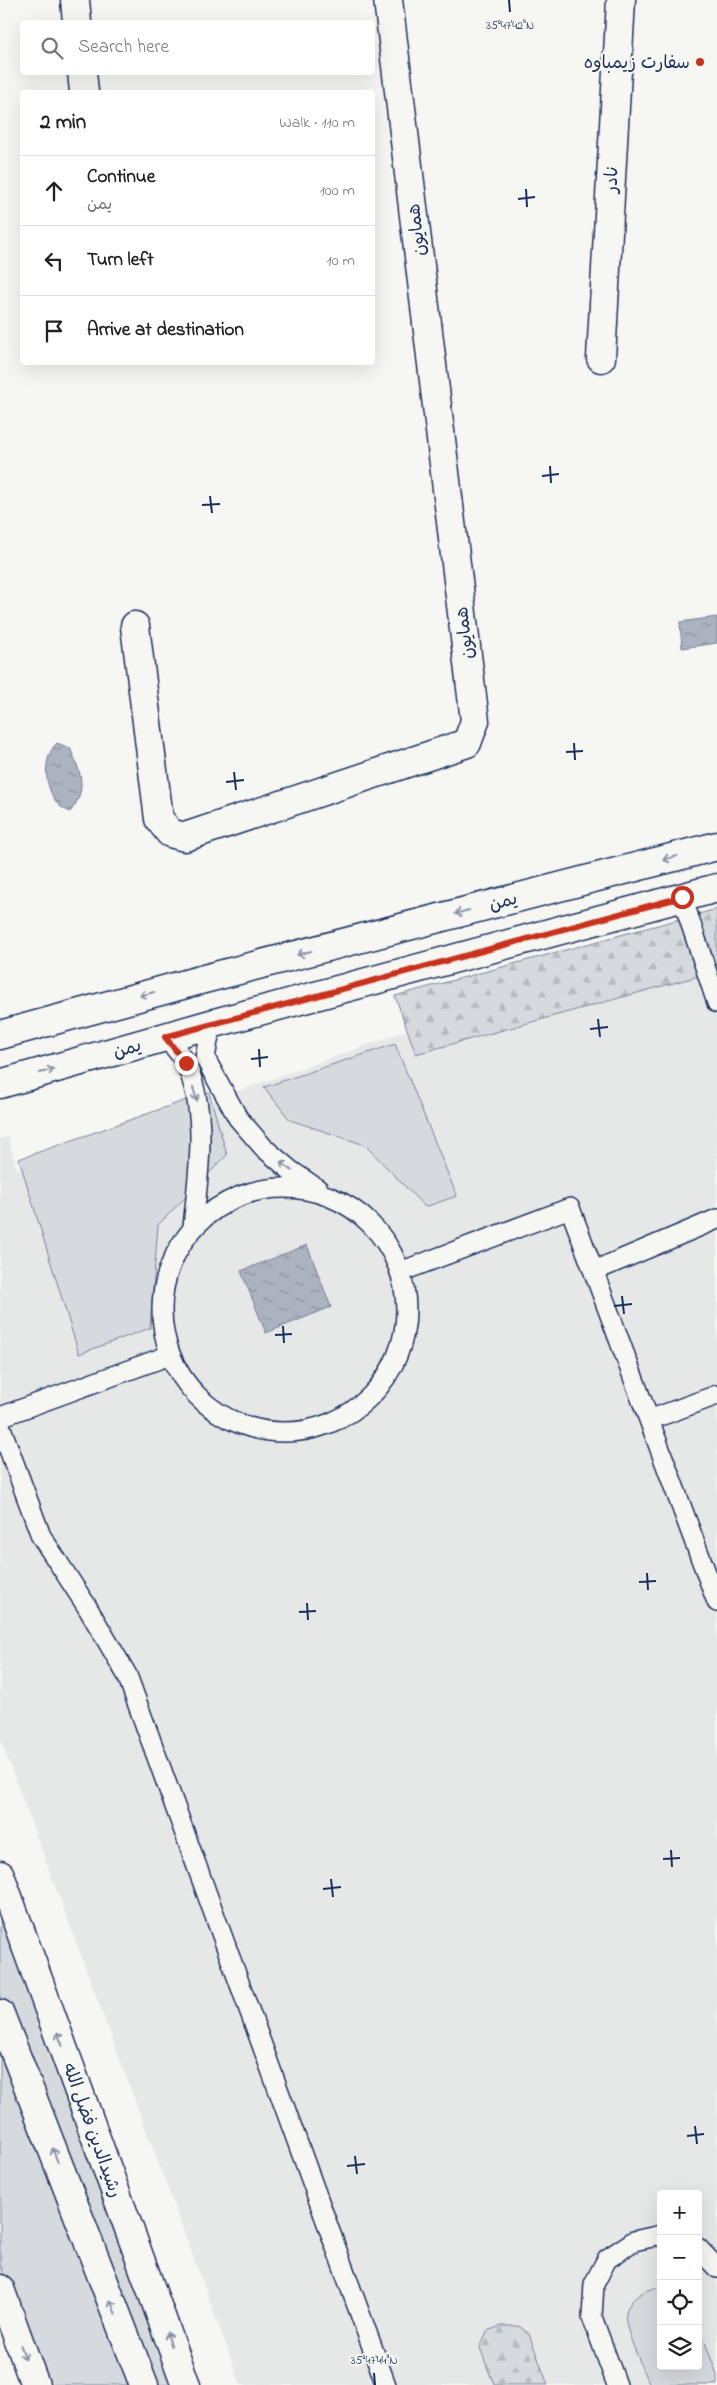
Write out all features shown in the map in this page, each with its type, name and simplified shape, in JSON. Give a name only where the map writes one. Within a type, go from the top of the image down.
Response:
[{"type":"main road","points":[[75,0],[77,20]]},
{"type":"main road","name":"همایون","points":[[135,626],[159,819],[170,833],[185,837],[467,743],[475,721],[388,0]]},
{"type":"main road","name":"نادر","points":[[601,358],[621,0]]},
{"type":"main road","points":[[82,75],[84,90]]},
{"type":"main road","name":"یمن","points":[[0,1035],[204,979],[717,846]]},
{"type":"main road","name":"یمن","points":[[0,1084],[211,1024],[717,888]]},
{"type":"main road","name":"رشیدالدین فضل الله","points":[[0,1875],[186,2385]]},
{"type":"main road","points":[[0,2014],[144,2385]]},
{"type":"main road","points":[[0,2289],[35,2385]]},
{"type":"lane","points":[[682,897],[717,1003]]},
{"type":"lane","points":[[211,1024],[205,1058],[238,1118],[264,1148],[290,1170],[326,1194],[358,1212],[384,1239],[400,1272],[407,1309],[401,1346],[384,1380],[359,1408],[326,1426],[289,1433],[251,1428],[217,1413],[189,1388],[170,1355],[162,1322],[163,1288],[173,1256],[192,1227],[221,1204],[254,1190],[290,1187],[326,1194]]},
{"type":"lane","points":[[165,1037],[186,1063],[199,1109],[200,1158],[192,1227]]},
{"type":"lane","points":[[400,1272],[570,1208],[717,1602]]},
{"type":"lane","points":[[594,1271],[717,1218]]},
{"type":"lane","points":[[0,1417],[170,1355]]},
{"type":"lane","points":[[649,1420],[717,1394]]},
{"type":"lane","points":[[0,1425],[41,1536],[86,1605],[127,1675],[386,2385]]},
{"type":"lane","points":[[617,2385],[592,2317],[594,2284],[607,2259],[634,2241],[657,2236]]},
{"type":"lane","points":[[702,2252],[717,2268]]},
{"type":"shaded area","points":[[717,936],[717,2385],[241,2385],[0,1738],[0,1139],[8,1137],[17,1170],[440,1019]]},
{"type":"green space","points":[[717,909],[717,971],[416,1054],[395,996]]},
{"type":"green space","points":[[395,1044],[457,1196],[425,1207],[365,1145],[290,1120],[264,1087]]},
{"type":"green space","points":[[209,1092],[227,1155],[158,1225],[150,1328],[79,1354],[19,1159]]},
{"type":"green space","points":[[0,1905],[171,2385],[45,2385],[0,2264]]},
{"type":"green space","points":[[657,2288],[657,2370],[702,2370],[702,2334],[717,2375],[717,2385],[650,2385],[630,2338],[626,2315],[627,2308],[636,2297]]},
{"type":"green space","points":[[501,2326],[519,2326],[529,2334],[548,2385],[494,2385],[480,2348],[487,2331]]},
{"type":"water","points":[[717,617],[717,643],[682,648],[680,622]]},
{"type":"water","points":[[57,743],[70,748],[80,773],[81,788],[79,796],[70,812],[57,803],[49,789],[47,780],[46,772],[49,756]]},
{"type":"water","points":[[307,1245],[331,1307],[266,1333],[241,1271]]},
{"type":"place","name":"سفارت زیمباوه","points":[[700,62]]},
{"type":"route","points":[[186,1063],[165,1037],[682,897]]}]
